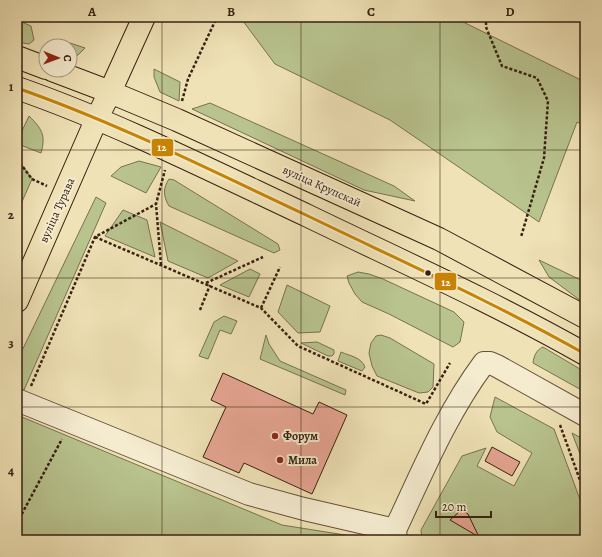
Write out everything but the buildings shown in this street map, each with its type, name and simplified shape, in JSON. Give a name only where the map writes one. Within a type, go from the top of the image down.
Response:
[{"type":"main road","name":"вуліца Турава","points":[[17,301],[97,118],[144,17]]},
{"type":"main road","points":[[17,57],[38,65]]},
{"type":"main road","name":"вуліца Крупскай","points":[[73,78],[193,127],[439,239],[585,316]]},
{"type":"main road","points":[[17,88],[97,118],[170,150],[449,283],[540,329],[585,354]]},
{"type":"lane","points":[[20,401],[249,494],[395,535],[445,424],[484,363],[490,363],[497,366],[585,415]]},
{"type":"path","points":[[181,106],[188,79],[217,17]]},
{"type":"path","points":[[486,17],[486,27],[502,66],[537,78],[548,101],[544,158],[521,237]]},
{"type":"path","points":[[572,17],[585,23]]},
{"type":"path","points":[[17,159],[32,179],[64,193]]},
{"type":"path","points":[[161,265],[156,204],[165,168]]},
{"type":"path","points":[[20,401],[96,237],[156,204]]},
{"type":"path","points":[[96,237],[206,283],[261,308],[298,346],[426,404],[450,363]]},
{"type":"path","points":[[206,283],[263,257]]},
{"type":"path","points":[[261,308],[280,267]]},
{"type":"path","points":[[200,310],[210,286]]},
{"type":"path","points":[[558,420],[585,494]]},
{"type":"path","points":[[17,523],[71,422]]},
{"type":"green space","points":[[244,17],[453,17],[585,82],[585,126],[577,122],[539,222],[390,120],[275,64],[243,21]]},
{"type":"green space","points":[[17,20],[31,26],[34,40],[29,44],[17,42]]},
{"type":"green space","points":[[78,46],[85,48],[78,55]]},
{"type":"green space","points":[[154,69],[180,82],[179,101],[160,92],[154,77]]},
{"type":"green space","points":[[210,103],[394,186],[415,201],[364,190],[192,109]]},
{"type":"green space","points":[[29,116],[42,133],[43,141],[41,153],[23,146],[20,143],[21,133]]},
{"type":"green space","points":[[17,158],[32,179],[17,213]]},
{"type":"green space","points":[[139,161],[161,167],[146,193],[111,176],[121,167]]},
{"type":"green space","points":[[169,179],[174,180],[278,244],[280,250],[274,253],[169,206],[164,192]]},
{"type":"green space","points":[[96,197],[106,203],[24,390],[17,387],[17,361]]},
{"type":"green space","points":[[123,210],[147,220],[155,257],[105,236]]},
{"type":"green space","points":[[160,222],[238,261],[208,278],[168,261]]},
{"type":"green space","points":[[539,260],[585,282],[585,304],[549,277]]},
{"type":"green space","points":[[250,269],[260,274],[249,297],[220,285]]},
{"type":"green space","points":[[358,272],[383,279],[454,312],[464,322],[460,342],[453,347],[389,314],[362,302],[355,294],[347,276]]},
{"type":"green space","points":[[287,285],[330,306],[320,332],[298,333],[278,312]]},
{"type":"green space","points":[[224,316],[237,321],[231,334],[220,330],[208,359],[199,356],[214,322]]},
{"type":"green space","points":[[266,335],[269,344],[280,361],[346,390],[345,395],[260,359]]},
{"type":"green space","points":[[381,335],[390,338],[434,364],[433,387],[428,392],[419,393],[377,376],[372,366],[369,353],[371,343],[376,336]]},
{"type":"green space","points":[[317,342],[334,350],[334,354],[332,356],[328,356],[301,343]]},
{"type":"green space","points":[[543,347],[585,372],[585,392],[533,363],[536,354]]},
{"type":"green space","points":[[341,352],[361,361],[365,367],[362,371],[338,361]]},
{"type":"green space","points":[[495,397],[554,429],[585,513],[585,540],[422,540],[421,530],[462,456],[486,448],[477,466],[514,486],[532,453],[497,432],[490,417]]},
{"type":"green space","points":[[17,415],[282,525],[364,538],[365,540],[17,540]]},
{"type":"green space","points":[[572,433],[585,440],[585,467]]},
{"type":"transit line","name":"12","points":[[17,88],[91,116],[200,165],[517,317],[585,354]]},
{"type":"place","name":"Форум","points":[[275,436]]},
{"type":"place","name":"Мила","points":[[280,460]]}]
